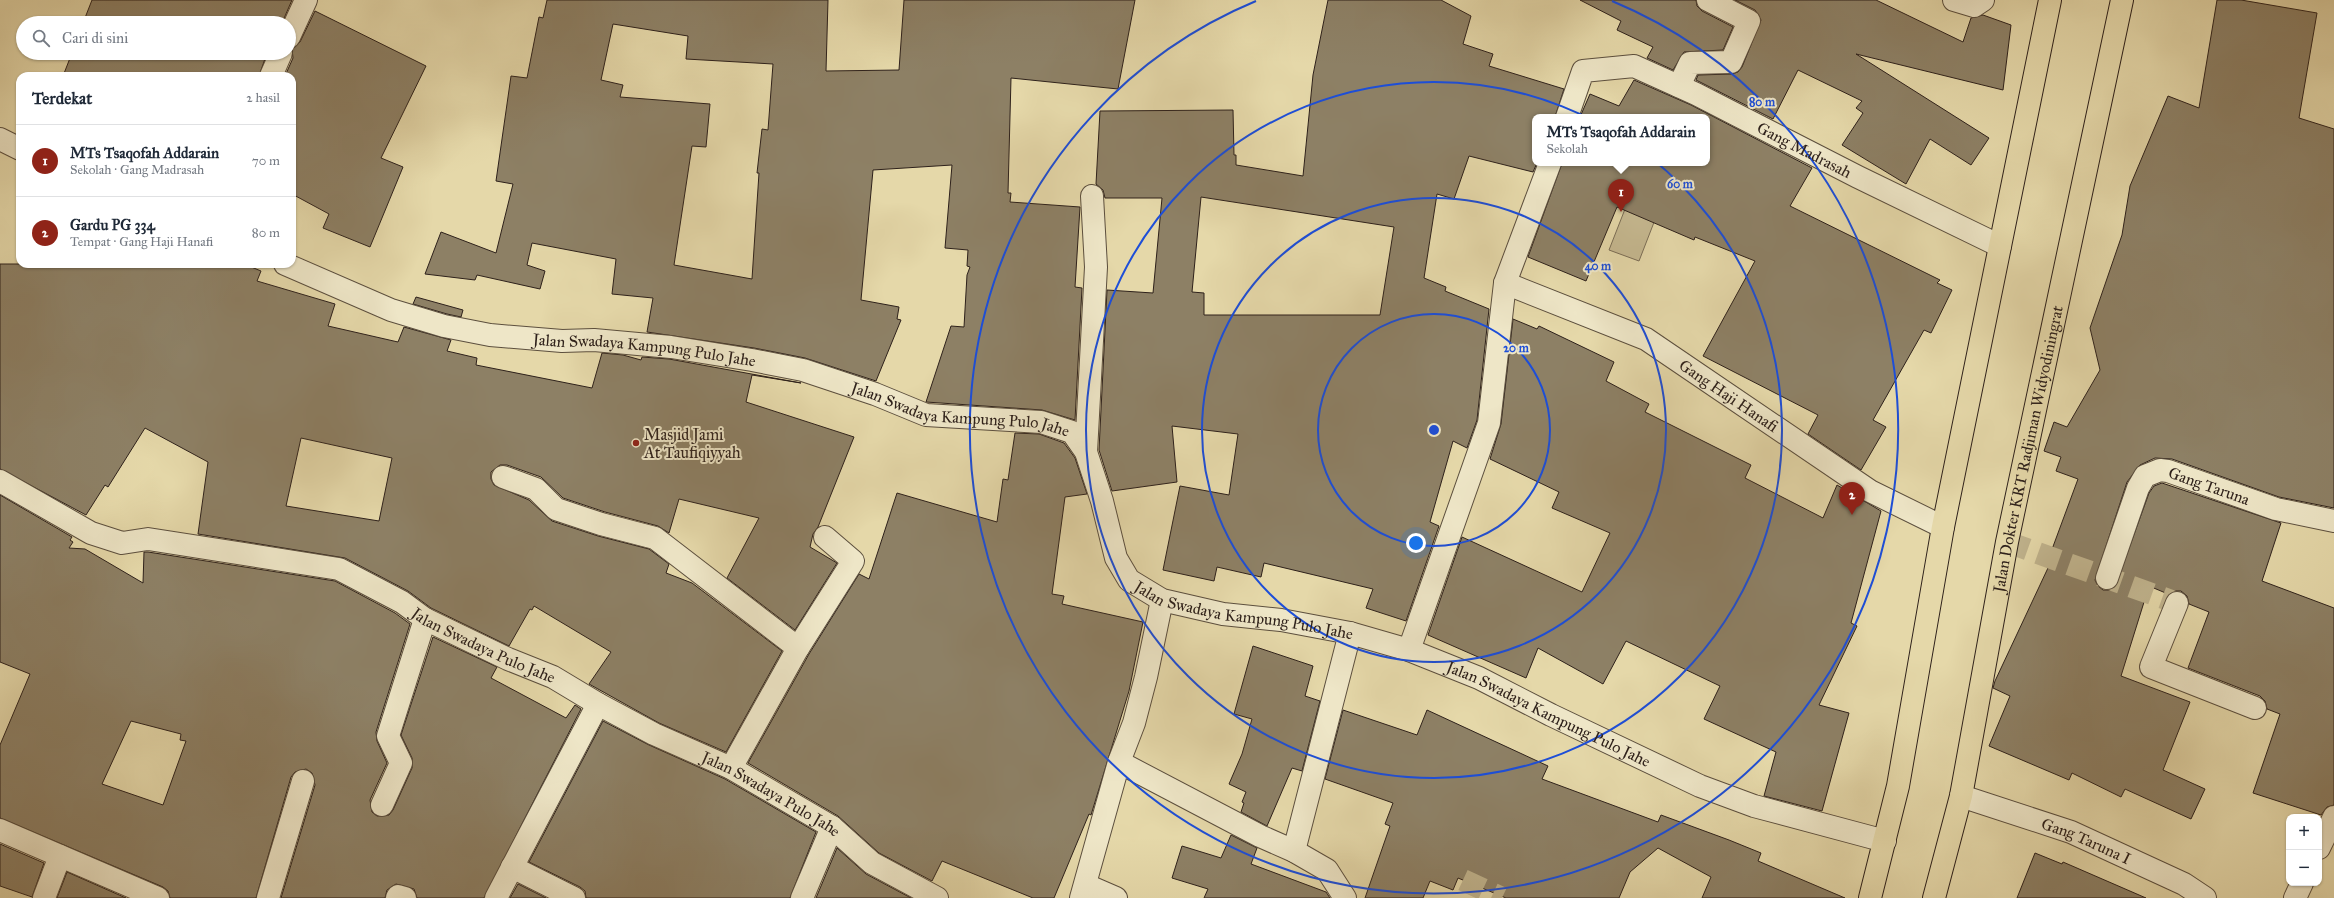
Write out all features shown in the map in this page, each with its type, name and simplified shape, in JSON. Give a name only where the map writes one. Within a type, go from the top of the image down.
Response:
[{"type":"main road","points":[[1870,898],[1898,786],[1943,526],[2048,0]]},
{"type":"main road","name":"Jalan Dokter KRT Radjiman Widyodiningrat","points":[[1939,896],[1961,796],[2007,542],[2122,0]]},
{"type":"street","points":[[296,22],[306,0]]},
{"type":"street","points":[[1679,86],[1690,63],[1731,62],[1749,21],[1708,0]]},
{"type":"street","points":[[1954,0],[1974,6],[1983,0]]},
{"type":"street","points":[[273,72],[278,60]]},
{"type":"street","name":"Gang Madrasah","points":[[1568,114],[1584,71],[1634,66],[1679,86],[1858,177],[2000,246]]},
{"type":"street","points":[[0,139],[16,147]]},
{"type":"street","points":[[1409,650],[1489,423],[1505,283],[1549,166]]},
{"type":"street","points":[[1086,452],[1096,267],[1092,196]]},
{"type":"street","name":"Jalan Swadaya Kampung Pulo Jahe","points":[[294,268],[391,310],[444,326],[490,334],[562,341],[594,340],[672,347],[759,361],[803,370],[875,394],[926,415],[1040,422],[1072,432],[1086,452],[1102,501],[1116,558],[1129,580],[1162,600],[1223,614],[1281,620],[1350,633],[1409,650],[1479,678],[1551,715],[1700,786],[1754,806],[1885,841]]},
{"type":"street","name":"Gang Haji Hanafi","points":[[1505,283],[1646,339],[1870,491],[1943,526]]},
{"type":"street","name":"Gang Taruna","points":[[2106,578],[2138,488],[2145,476],[2160,470],[2179,474],[2276,509],[2334,521]]},
{"type":"street","points":[[503,477],[536,489],[556,509],[601,524],[655,538],[798,648]]},
{"type":"street","name":"Jalan Swadaya Pulo Jahe","points":[[0,481],[91,533],[122,543],[148,539],[339,569],[402,602],[425,619],[508,659],[553,677],[598,704],[654,734],[731,768],[832,827],[872,863],[937,898]]},
{"type":"street","points":[[731,768],[798,648],[854,561],[825,537]]},
{"type":"street","points":[[1116,898],[1084,892],[1119,762],[1134,723],[1146,677],[1162,600]]},
{"type":"street","points":[[2177,603],[2150,667],[2255,708]]},
{"type":"street","points":[[382,805],[401,763],[388,736],[425,619]]},
{"type":"street","points":[[1294,851],[1350,633]]},
{"type":"street","points":[[496,898],[598,704]]},
{"type":"street","points":[[1119,762],[1260,836],[1294,851],[1327,870],[1345,898]]},
{"type":"street","points":[[268,898],[303,781]]},
{"type":"street","name":"Gang Taruna I","points":[[1961,796],[2072,832],[2184,884],[2205,898]]},
{"type":"street","points":[[2322,842],[2334,817]]},
{"type":"street","points":[[802,898],[832,827]]},
{"type":"street","points":[[0,830],[158,898]]},
{"type":"street","points":[[44,898],[60,856]]},
{"type":"street","points":[[512,867],[574,898]]},
{"type":"street","points":[[2295,898],[2301,886]]},
{"type":"street","points":[[397,898],[398,896],[405,898]]},
{"type":"shaded area","points":[[1642,166],[1676,166],[1639,261],[1609,250]]},
{"type":"building","points":[[92,0],[292,0],[285,16],[86,16]]},
{"type":"building","points":[[547,0],[828,0],[826,71],[899,70],[904,0],[1135,0],[1118,89],[1011,78],[1008,193],[1011,193],[1010,202],[1080,207],[1075,287],[1082,288],[1075,420],[1042,410],[926,402],[951,326],[964,327],[967,275],[970,267],[967,266],[968,250],[945,248],[952,165],[873,170],[861,300],[899,307],[897,319],[901,320],[876,381],[805,358],[754,348],[647,332],[653,298],[612,294],[616,259],[532,243],[527,265],[545,271],[540,289],[477,275],[475,280],[425,274],[441,232],[496,253],[513,184],[496,181],[511,76],[527,78],[539,17],[543,18]],"holes":[[[613,24],[688,36],[686,59],[773,64],[768,130],[762,129],[757,173],[759,173],[752,279],[674,265],[692,146],[706,147],[710,104],[620,97],[623,85],[601,80]]]},
{"type":"building","points":[[1328,0],[1441,0],[1471,16],[1463,44],[1493,54],[1489,66],[1564,89],[1556,114],[1532,114],[1532,166],[1536,166],[1533,172],[1469,156],[1454,199],[1437,194],[1424,278],[1446,287],[1445,291],[1489,309],[1477,420],[1467,448],[1453,441],[1430,522],[1439,526],[1406,621],[1366,608],[1373,589],[1264,563],[1261,577],[1217,567],[1214,581],[1163,570],[1180,486],[1229,495],[1238,434],[1172,426],[1177,482],[1112,491],[1099,450],[1107,290],[1153,293],[1162,198],[1105,198],[1103,190],[1096,184],[1100,111],[1233,110],[1234,155],[1236,155],[1236,165],[1303,176],[1313,75]],"holes":[[[1201,197],[1394,227],[1380,315],[1204,315],[1204,293],[1192,292]]]},
{"type":"building","points":[[1580,0],[1696,0],[1697,6],[1702,11],[1733,27],[1723,50],[1684,52],[1673,70],[1647,58],[1653,47],[1617,30],[1621,21]]},
{"type":"building","points":[[1735,0],[1876,0],[1963,42],[1971,18],[1983,15],[2011,25],[2003,90],[1856,54],[1989,138],[1971,165],[1930,139],[1906,184],[1842,145],[1863,113],[1856,108],[1862,101],[1798,70],[1773,119],[1696,80],[1698,75],[1732,74],[1738,72],[1742,67],[1761,20],[1755,10]]},
{"type":"building","points":[[2217,0],[2241,0],[2317,13],[2299,118],[2334,129],[2334,508],[2279,497],[2172,459],[2155,458],[2140,465],[2127,482],[2095,580],[2098,586],[2103,590],[2110,590],[2115,587],[2149,493],[2154,486],[2162,483],[2281,523],[2262,581],[2334,608],[2334,805],[2327,807],[2322,814],[2253,793],[2280,714],[2267,709],[2265,701],[2260,696],[2188,668],[2209,612],[2189,604],[2187,596],[2181,591],[2175,591],[2168,594],[2149,586],[2121,676],[2190,702],[2163,770],[2205,789],[2191,819],[2125,789],[2121,797],[2072,773],[2069,780],[1989,746],[2010,696],[1993,688],[1995,681],[2055,553],[2051,552],[2078,479],[2056,471],[2061,457],[2044,451],[2054,422],[2067,427],[2100,370],[2090,328],[2122,235],[2130,186],[2168,96],[2199,108]]},
{"type":"building","points":[[315,11],[426,66],[381,158],[403,167],[370,247],[323,228],[329,214],[296,196],[296,72],[287,72],[292,60],[296,60],[296,46],[300,42]]},
{"type":"building","points":[[69,60],[265,60],[260,72],[65,72]]},
{"type":"building","points":[[1634,80],[1708,114],[1581,114],[1590,94],[1619,106]]},
{"type":"building","points":[[1710,115],[1812,168],[1790,206],[1940,280],[1937,283],[1952,290],[1931,333],[1924,330],[1873,420],[1886,427],[1861,470],[1808,434],[1818,415],[1703,356],[1755,261],[1695,237],[1694,240],[1617,207],[1586,281],[1528,257],[1561,166],[1710,166]]},
{"type":"building","points":[[0,264],[16,264],[16,268],[254,268],[261,271],[257,281],[335,304],[328,326],[398,342],[404,327],[451,340],[447,351],[477,358],[476,365],[592,388],[602,353],[623,355],[641,360],[642,357],[669,359],[801,383],[752,375],[746,402],[854,437],[818,527],[813,534],[810,547],[837,563],[795,630],[727,578],[759,518],[679,499],[669,533],[658,526],[605,512],[563,498],[541,477],[507,465],[500,465],[491,472],[491,479],[494,485],[529,500],[552,521],[598,536],[649,549],[669,564],[666,573],[692,583],[782,651],[726,752],[659,723],[589,684],[611,652],[534,606],[532,610],[530,609],[509,646],[431,608],[408,591],[345,558],[198,534],[208,462],[145,428],[108,487],[105,485],[86,515],[0,469]],"holes":[[[301,438],[392,458],[379,521],[286,506]]]},
{"type":"building","points":[[416,297],[463,310],[461,317],[413,304]]},
{"type":"building","points":[[1513,319],[1537,329],[1539,326],[1614,362],[1606,381],[1649,404],[1645,412],[1751,465],[1745,478],[1823,518],[1837,485],[1881,511],[1851,623],[1857,626],[1819,705],[1849,713],[1822,811],[1764,796],[1776,752],[1704,719],[1720,686],[1626,641],[1603,684],[1538,648],[1526,678],[1428,635],[1462,537],[1582,592],[1610,533],[1552,508],[1559,492],[1490,459],[1501,424]]},
{"type":"building","points":[[1015,433],[1039,434],[1064,443],[1075,458],[1087,494],[1065,497],[1052,594],[1064,596],[1062,604],[1143,622],[1129,691],[1091,815],[1089,814],[1054,898],[1033,898],[942,861],[932,881],[879,853],[838,816],[748,763],[809,654],[859,574],[869,579],[897,493],[997,522],[1003,479],[1008,480]]},
{"type":"building","points":[[0,495],[72,537],[70,540],[73,542],[69,548],[85,549],[143,583],[144,552],[148,552],[335,581],[395,613],[410,624],[376,732],[377,741],[387,763],[370,800],[372,812],[377,816],[389,815],[393,810],[412,768],[412,758],[401,735],[433,637],[497,667],[491,678],[566,718],[575,705],[581,709],[484,898],[417,898],[414,889],[396,884],[387,890],[385,898],[281,898],[315,785],[312,773],[306,769],[295,772],[291,777],[256,898],[170,898],[168,891],[163,887],[0,818],[0,745],[30,674],[0,662]],"holes":[[[131,721],[181,734],[180,740],[186,741],[163,805],[102,784]]]},
{"type":"building","points":[[1253,646],[1313,666],[1305,696],[1320,701],[1302,771],[1292,768],[1267,826],[1241,812],[1244,803],[1242,802],[1246,792],[1229,784],[1242,754],[1252,719],[1234,714]]},
{"type":"building","points":[[1343,710],[1417,735],[1427,710],[1548,766],[1542,779],[1658,822],[1661,815],[1729,840],[1761,853],[1758,861],[1845,898],[1702,898],[1711,877],[1658,848],[1630,872],[1619,898],[1506,898],[1458,878],[1453,890],[1430,881],[1423,898],[1365,898],[1390,826],[1385,824],[1393,803],[1325,779]]},
{"type":"building","points":[[603,721],[649,745],[725,779],[816,832],[790,898],[586,898],[585,891],[580,887],[529,862]]},
{"type":"building","points":[[1231,835],[1257,848],[1251,864],[1326,892],[1330,898],[1204,898],[1208,889],[1172,878],[1182,846],[1221,858]]},
{"type":"building","points":[[0,844],[44,863],[32,897],[0,886]]},
{"type":"building","points":[[837,848],[866,874],[911,898],[816,898]]},
{"type":"building","points":[[2035,853],[2062,864],[2063,862],[2146,898],[2017,898]]},
{"type":"building","points":[[67,872],[126,898],[57,898]]},
{"type":"building","points":[[518,884],[546,898],[510,898]]},
{"type":"tunnel","points":[[2007,542],[2177,603]]},
{"type":"tunnel","points":[[1463,880],[1502,898]]},
{"type":"place","name":"MTs Tsaqofah Addarain","points":[[1621,212]]},
{"type":"place","name":"Masjid Jami At Taufiqiyyah","points":[[636,443]]},
{"type":"place","name":"Gardu PG 334","points":[[1852,515]]}]
